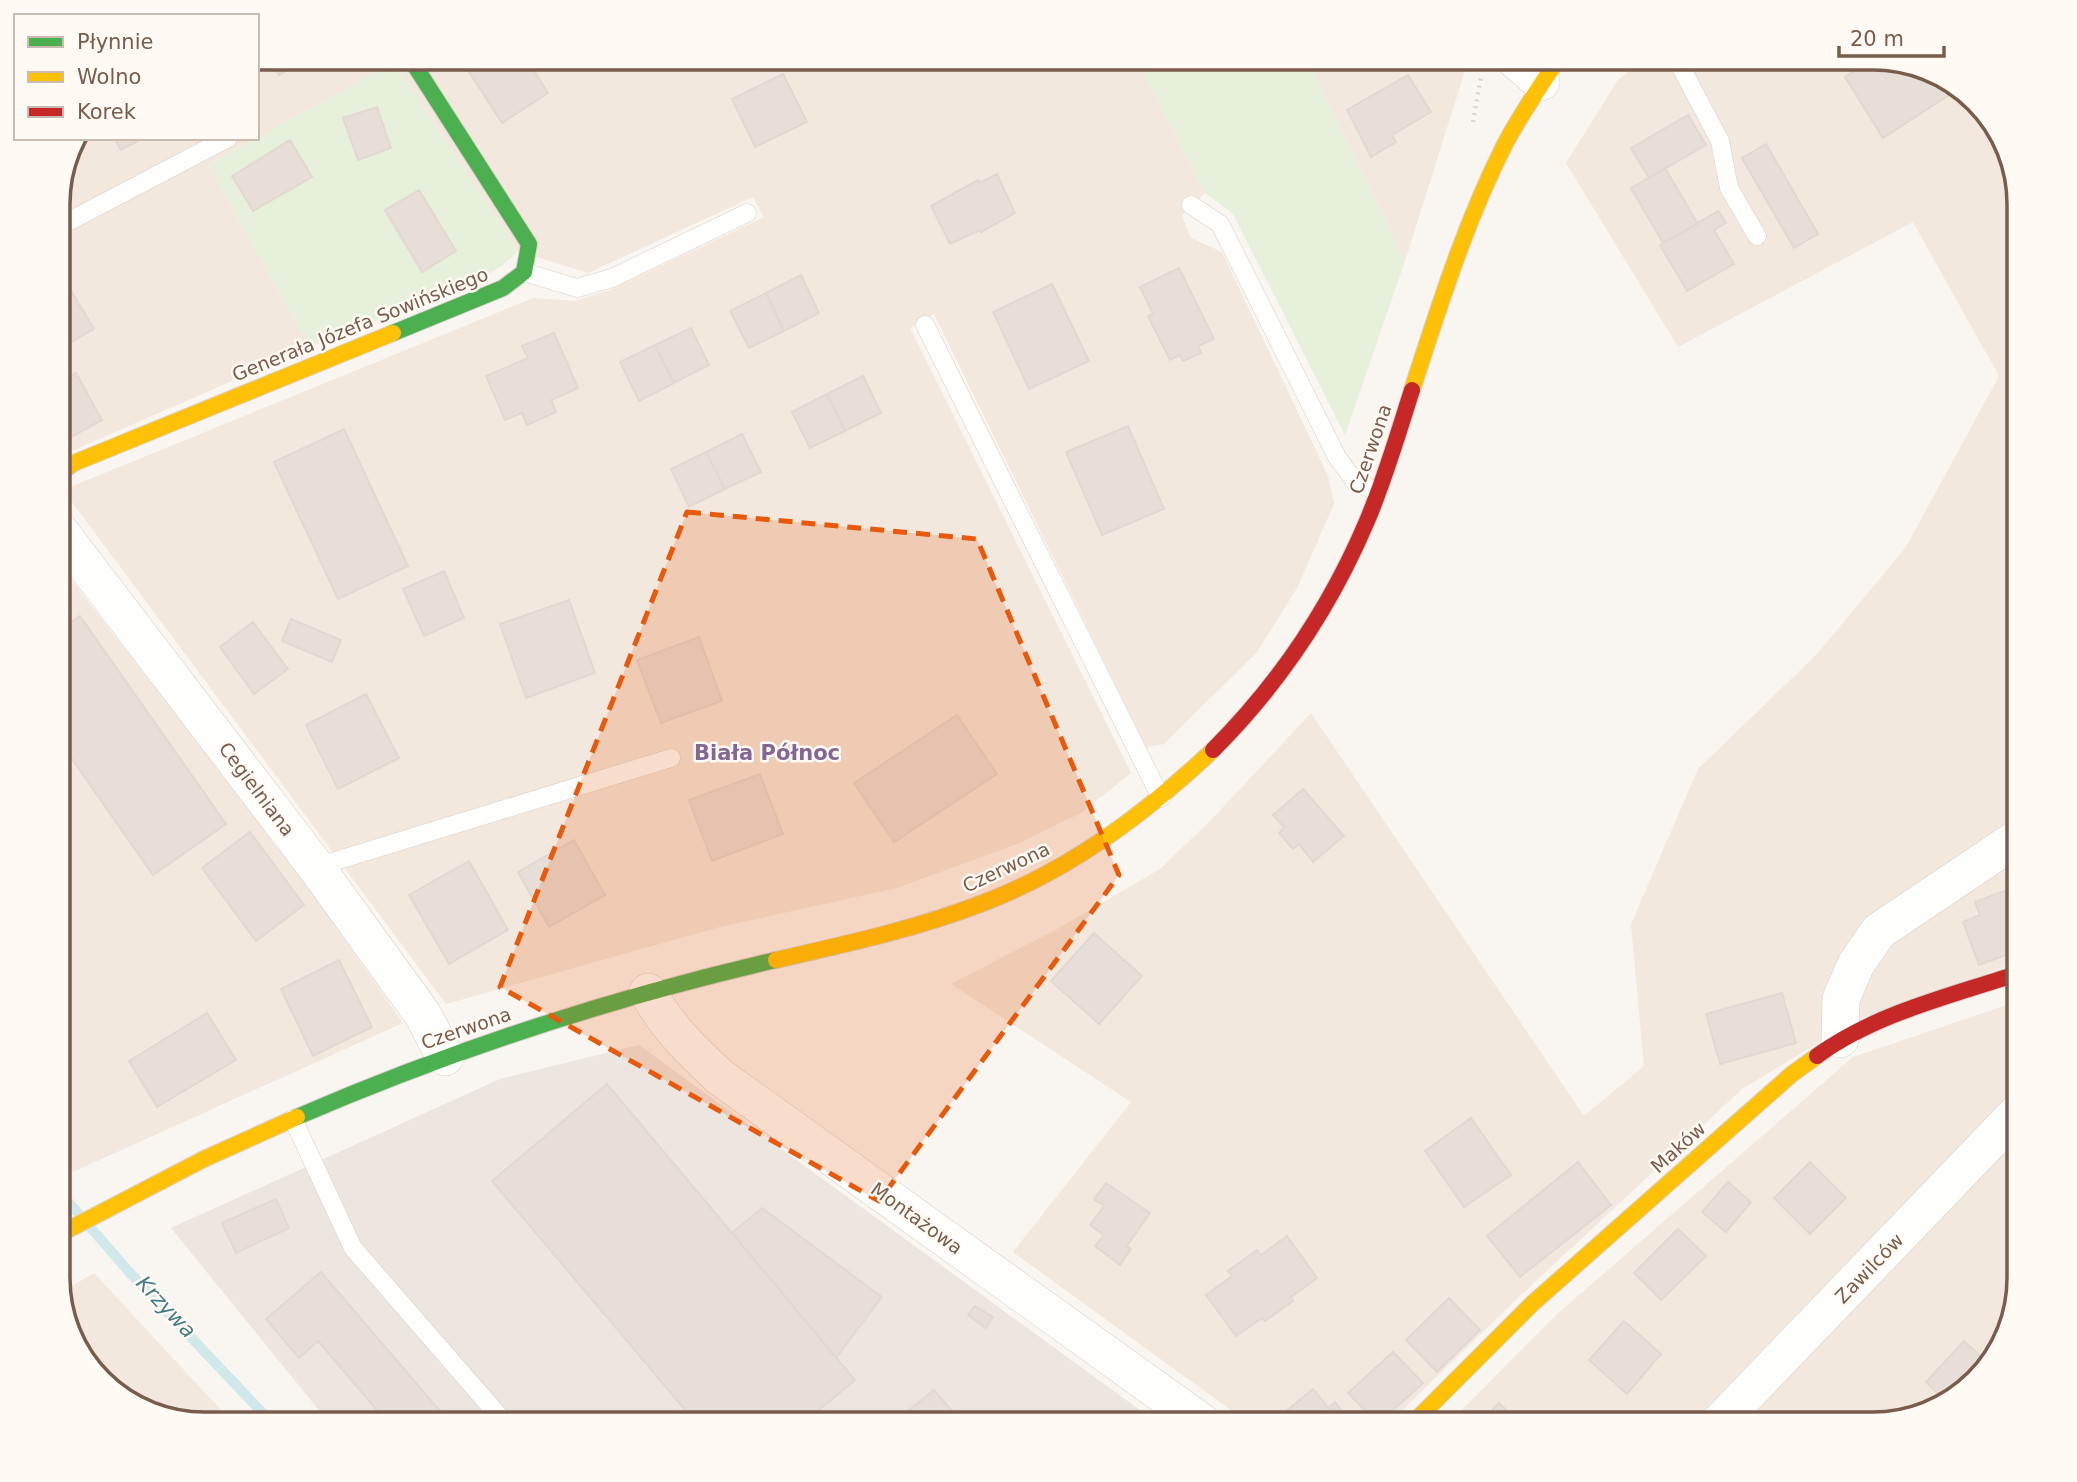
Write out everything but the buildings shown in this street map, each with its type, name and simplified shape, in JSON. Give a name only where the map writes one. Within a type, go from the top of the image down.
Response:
[{"type":"street","points":[[418,70],[529,244],[524,272]]},
{"type":"street","name":"Czerwona","points":[[70,1229],[201,1160],[445,1057],[648,992],[927,922],[988,901],[1044,875],[1095,845],[1161,798],[1225,737],[1273,683],[1338,583],[1377,492],[1444,293],[1487,179],[1516,123],[1550,70]]},
{"type":"street","name":"Generała Józefa Sowińskiego","points":[[70,466],[503,288],[524,272]]},
{"type":"street","name":"Cegielniana","points":[[70,545],[316,867],[423,1015],[445,1057]]},
{"type":"street","points":[[1840,1040],[1841,999],[1856,964],[1879,931],[2007,845]]},
{"type":"street","name":"Maków","points":[[1424,1412],[1533,1303],[1792,1074],[1840,1040],[1899,1013],[2007,977]]},
{"type":"street","name":"Montażowa","points":[[648,992],[660,1014],[686,1045],[720,1077],[1188,1412]]},
{"type":"street","name":"Zawilców","points":[[1730,1412],[2007,1123]]},
{"type":"lane","points":[[1682,70],[1720,141],[1729,188],[1756,236]]},
{"type":"lane","points":[[70,221],[224,140]]},
{"type":"lane","points":[[1191,205],[1220,224],[1337,457],[1354,480],[1377,492]]},
{"type":"lane","points":[[524,272],[577,288],[612,278],[747,213]]},
{"type":"lane","points":[[925,325],[1161,798]]},
{"type":"lane","points":[[316,867],[671,758]]},
{"type":"lane","points":[[293,1119],[353,1248],[496,1412]]},
{"type":"path","points":[[1471,134],[1496,70]]},
{"type":"highlighted area","points":[[687,512],[977,539],[1119,875],[879,1201],[500,987]]},
{"type":"shaded area","points":[[259,70],[380,70],[259,137]]},
{"type":"shaded area","points":[[399,70],[1142,70],[1205,193],[1182,216],[1191,238],[1222,252],[1328,476],[1334,504],[1297,588],[1257,652],[1164,744],[1146,747],[934,314],[910,328],[1131,773],[1081,813],[1017,844],[897,888],[720,927],[446,1004],[70,499],[70,487],[533,298],[575,301],[610,290],[764,217],[753,197],[588,273],[518,251]]},
{"type":"shaded area","points":[[1312,70],[1465,70],[1405,261]]},
{"type":"shaded area","points":[[1631,70],[1890,71],[1924,80],[1961,103],[1974,116],[1997,153],[2006,187],[2007,204],[2007,966],[1856,1020],[1742,1089],[1520,1296],[1400,1412],[1233,1412],[1013,1252],[1131,1102],[951,984],[1061,927],[1160,869],[1213,818],[1311,713],[1584,1116],[1644,1066],[1631,924],[1698,769],[1816,655],[1906,547],[1999,376],[1913,222],[1678,347],[1566,163],[1618,80]]},
{"type":"shaded area","points":[[87,140],[252,140],[208,165],[310,347],[70,452],[70,195],[75,169]]},
{"type":"shaded area","points":[[70,578],[288,858],[403,1023],[73,1172],[70,1168]]},
{"type":"shaded area","points":[[2007,1005],[2007,1097],[1703,1412],[1460,1412],[1556,1315],[1853,1057]]},
{"type":"shaded area","points":[[639,1045],[1143,1412],[320,1412],[171,1228],[500,1079]]},
{"type":"shaded area","points":[[2007,1149],[2007,1287],[2000,1321],[1989,1345],[1974,1366],[1961,1379],[1932,1398],[1890,1411],[1753,1412]]},
{"type":"shaded area","points":[[94,1273],[223,1412],[187,1411],[161,1405],[130,1389],[109,1373],[88,1345],[80,1329],[70,1287]]},
{"type":"green space","points":[[380,70],[399,70],[518,251],[502,266],[472,283],[310,347],[208,165],[253,140],[259,140],[259,137]]},
{"type":"green space","points":[[1142,70],[1312,70],[1405,261],[1345,435],[1233,214],[1205,193]]},
{"type":"waterway","name":"Krzywa","points":[[70,1204],[130,1273],[262,1412]]},
{"type":"traffic: fast","points":[[393,333],[503,288],[524,272],[529,244],[418,70]]},
{"type":"traffic: fast","points":[[297,1117],[414,1070],[533,1028],[654,991],[776,960]]},
{"type":"traffic: slow","points":[[1412,390],[1477,204],[1505,144],[1551,70]]},
{"type":"traffic: slow","points":[[70,466],[393,333]]},
{"type":"traffic: slow","points":[[776,960],[907,928],[1015,890],[1105,838],[1161,796],[1213,750]]},
{"type":"traffic: slow","points":[[1424,1412],[1533,1303],[1792,1074],[1817,1056]]},
{"type":"traffic: slow","points":[[70,1229],[204,1159],[297,1117]]},
{"type":"traffic: jam","points":[[1213,750],[1281,671],[1337,584],[1374,505],[1412,390]]},
{"type":"traffic: jam","points":[[1817,1056],[1840,1041],[1889,1017],[2007,977]]},
{"type":"district","name":"Biała Północ","points":[[767,753]]}]
